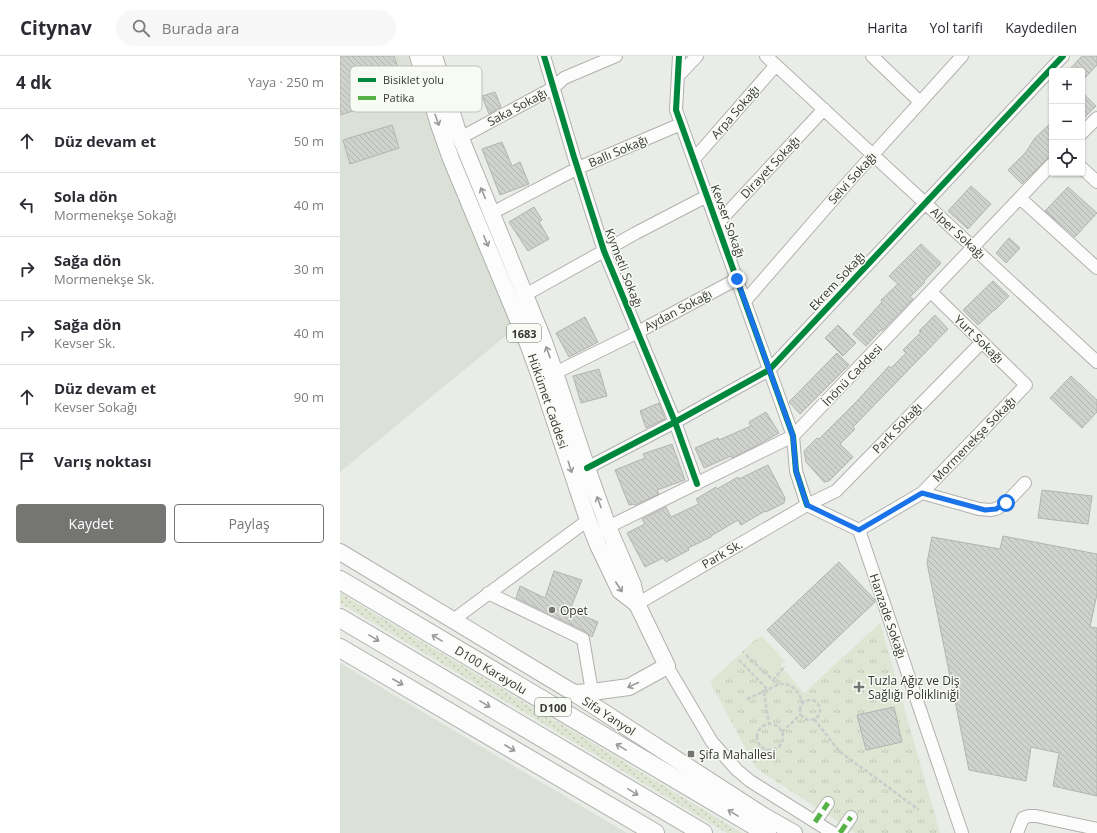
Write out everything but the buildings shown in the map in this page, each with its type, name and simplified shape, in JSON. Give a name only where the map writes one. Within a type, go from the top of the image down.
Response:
[{"type":"highway","name":"D100 Karayolu","points":[[340,580],[766,833]]},
{"type":"highway","name":"D100","points":[[340,618],[703,833]]},
{"type":"highway","points":[[340,648],[655,833]]},
{"type":"main road","name":"Hükümet Caddesi","points":[[418,56],[421,66]]},
{"type":"main road","name":"Hükümet Caddesi","points":[[435,112],[452,159],[512,303],[539,374],[588,520],[598,545],[620,591],[637,604]]},
{"type":"main road","name":"Hükümet Caddesi","points":[[451,112],[460,138],[492,213],[555,373],[608,527],[633,585],[637,604],[667,666]]},
{"type":"main road","name":"Sifa Yanyol","points":[[340,552],[574,693],[758,812],[794,833]]},
{"type":"main road","points":[[574,693],[628,687],[667,666]]},
{"type":"street","name":"Kıymetli Sokağı","points":[[544,56],[604,251],[675,422],[697,484]]},
{"type":"street","name":"Saka Sokağı","points":[[460,138],[553,88],[564,78],[616,56]]},
{"type":"street","name":"Kevser Sokağı","points":[[678,56],[676,110],[793,436],[796,471],[807,505]]},
{"type":"street","points":[[678,76],[697,56]]},
{"type":"street","name":"Alper Sokağı","points":[[766,56],[1097,362]]},
{"type":"street","points":[[872,56],[920,102]]},
{"type":"street","name":"Selvi Sokağı","points":[[745,301],[873,154],[961,56]]},
{"type":"street","name":"Ekrem Sokağı","points":[[587,468],[675,422],[769,370],[1063,56]]},
{"type":"street","name":"Arpa Sokağı","points":[[694,159],[776,65]]},
{"type":"street","name":"Dirayet Sokağı","points":[[717,224],[824,109]]},
{"type":"street","points":[[1085,130],[1097,118]]},
{"type":"street","name":"Ballı Sokağı","points":[[492,213],[578,168],[681,124]]},
{"type":"street","name":"İnönü Caddesi","points":[[608,527],[793,436],[1049,167]]},
{"type":"street","points":[[1085,171],[1097,182]]},
{"type":"street","points":[[525,295],[636,233],[707,196]]},
{"type":"street","points":[[1020,198],[1097,268]]},
{"type":"street","name":"Aydan Sokağı","points":[[555,373],[638,332],[737,279]]},
{"type":"street","name":"Yurt Sokağı","points":[[931,292],[1026,385]]},
{"type":"street","name":"Park Sokağı","points":[[807,505],[836,491],[982,342]]},
{"type":"street","name":"Mormenekşe Sokağı","points":[[859,530],[922,493],[1026,385]]},
{"type":"street","points":[[922,493],[980,509],[990,510],[996,509],[1006,503],[1025,483]]},
{"type":"street","points":[[807,505],[859,530]]},
{"type":"street","name":"Park Sk.","points":[[637,604],[807,505]]},
{"type":"street","points":[[453,620],[588,520]]},
{"type":"street","name":"Hanzade Sokağı","points":[[859,530],[962,833]]},
{"type":"street","points":[[488,593],[583,639],[592,692]]},
{"type":"street","points":[[667,666],[712,742],[733,765],[750,782],[833,833]]},
{"type":"street","points":[[815,822],[828,803]]},
{"type":"street","points":[[956,833],[957,815]]},
{"type":"street","points":[[1018,833],[1023,818],[1029,816],[1036,816],[1097,829]]},
{"type":"street","points":[[840,833],[851,817]]},
{"type":"path","points":[[746,654],[778,685]]},
{"type":"path","points":[[739,660],[768,690]]},
{"type":"path","points":[[772,680],[785,666]]},
{"type":"path","points":[[747,698],[778,685],[786,684],[792,686],[799,693],[803,703],[801,714],[805,719],[814,719],[819,714],[820,711],[816,703],[810,701],[803,703]]},
{"type":"path","points":[[764,692],[768,724]]},
{"type":"path","points":[[782,732],[801,714]]},
{"type":"path","points":[[814,719],[839,751],[919,810]]},
{"type":"path","points":[[768,724],[777,726],[782,732],[783,737],[781,746],[769,751],[761,747],[757,740],[758,731],[768,724]]},
{"type":"path","points":[[733,765],[761,747]]},
{"type":"shaded area","points":[[340,56],[408,56],[411,66],[350,66],[350,112],[427,112],[442,158],[514,329],[340,472]]},
{"type":"shaded area","points":[[340,663],[627,833],[340,833]]},
{"type":"green space","points":[[340,593],[742,833],[727,833],[340,603]]},
{"type":"green space","points":[[880,623],[940,833],[855,833],[756,768],[710,682],[757,638],[804,693]]},
{"type":"green space","points":[[761,636],[785,661],[771,674],[747,650]]},
{"type":"marked path","points":[[815,822],[828,803]]},
{"type":"marked path","points":[[840,833],[851,817]]},
{"type":"cycle path","points":[[544,56],[604,251],[675,422],[697,484]]},
{"type":"cycle path","points":[[679,56],[676,110],[793,436],[796,471],[807,505]]},
{"type":"cycle path","points":[[587,468],[675,422],[769,370],[1063,56]]},
{"type":"place","name":"Opet","points":[[552,610]]},
{"type":"place","name":"Tuzla Ağız ve Diş Sağlığı Polikliniği","points":[[859,687]]},
{"type":"place","name":"Şifa Mahallesi","points":[[691,754]]},
{"type":"route","points":[[737,279],[793,436],[796,471],[807,505],[859,530],[922,493],[985,510],[996,509],[1006,503]]}]
